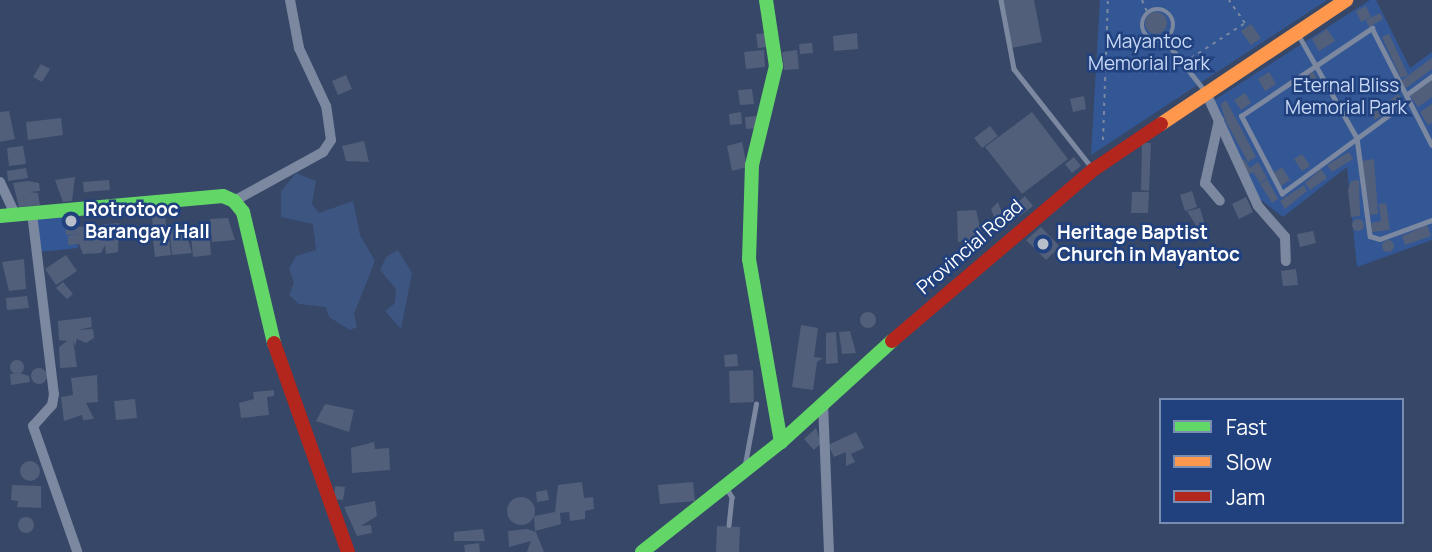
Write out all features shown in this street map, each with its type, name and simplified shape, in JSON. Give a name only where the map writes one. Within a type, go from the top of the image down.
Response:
[{"type":"street","points":[[234,201],[323,152],[331,140],[326,106],[299,48],[290,0]]},
{"type":"street","points":[[766,0],[776,66],[752,165],[749,267],[781,442]]},
{"type":"street","name":"Provincial Road","points":[[642,552],[781,442],[1000,244],[1093,170],[1346,0]]},
{"type":"street","points":[[1206,93],[1258,206],[1285,237],[1286,261]]},
{"type":"street","points":[[1219,120],[1205,183],[1220,201]]},
{"type":"street","points":[[0,182],[7,215],[223,196],[234,201],[243,212],[277,355],[348,552]]},
{"type":"street","points":[[32,212],[54,394],[52,405],[33,426],[77,551]]},
{"type":"street","points":[[823,404],[829,552]]},
{"type":"lane","points":[[1001,0],[1014,69],[1093,170]]},
{"type":"lane","points":[[1165,40],[1172,32],[1172,16],[1163,9],[1147,12],[1141,26],[1145,36],[1165,40],[1206,93]]},
{"type":"lane","points":[[1409,101],[1279,194],[1241,116],[1315,63],[1372,28],[1432,145]]},
{"type":"lane","points":[[1298,34],[1357,138],[1370,236],[1380,239],[1432,220]]},
{"type":"lane","points":[[1406,95],[1432,76]]},
{"type":"lane","points":[[744,472],[756,404]]},
{"type":"lane","points":[[726,486],[732,497],[729,525]]},
{"type":"path","points":[[1103,140],[1108,0]]},
{"type":"path","points":[[1142,0],[1147,12]]},
{"type":"path","points":[[1184,63],[1245,23],[1229,0]]},
{"type":"path","points":[[1106,49],[1145,36]]},
{"type":"green space","name":"Mayantoc Memorial Park","points":[[1100,0],[1327,0],[1091,155]]},
{"type":"green space","name":"Eternal Bliss Memorial Park","points":[[1370,0],[1376,0],[1410,68],[1432,52],[1432,240],[1357,267],[1347,167],[1283,217],[1256,196],[1213,101]]},
{"type":"green space","points":[[75,210],[78,248],[38,252],[34,214]]},
{"type":"shaded area","points":[[296,173],[316,181],[312,204],[319,213],[353,201],[360,235],[375,261],[354,314],[357,327],[350,330],[329,317],[326,307],[299,304],[289,295],[294,283],[289,269],[296,256],[316,250],[313,224],[281,217],[281,191]]},
{"type":"shaded area","points":[[398,250],[412,273],[401,329],[385,311],[395,303],[396,289],[380,270],[386,257]]},
{"type":"building","points":[[1001,0],[1034,0],[1042,42],[1011,48]]},
{"type":"building","points":[[1366,6],[1371,17],[1361,22],[1356,11]]},
{"type":"building","points":[[1156,12],[1164,15],[1167,23],[1164,31],[1156,34],[1148,31],[1145,23],[1148,15]]},
{"type":"building","points":[[1380,13],[1383,19],[1369,27],[1366,20]]},
{"type":"building","points":[[1251,24],[1261,38],[1251,45],[1241,31]]},
{"type":"building","points":[[1327,29],[1335,41],[1319,51],[1312,39]]},
{"type":"building","points":[[766,33],[768,47],[758,48],[756,34]]},
{"type":"building","points":[[857,33],[858,49],[834,51],[833,36]]},
{"type":"building","points":[[1389,34],[1408,75],[1401,78],[1382,37]]},
{"type":"building","points":[[812,43],[813,53],[800,54],[799,44]]},
{"type":"building","points":[[764,50],[765,67],[746,69],[744,52]]},
{"type":"building","points":[[797,50],[799,69],[784,70],[782,52]]},
{"type":"building","points":[[1432,58],[1432,69],[1406,88],[1401,81]]},
{"type":"building","points":[[41,64],[50,69],[42,82],[33,77]]},
{"type":"building","points":[[1312,71],[1317,78],[1306,86],[1301,78]]},
{"type":"building","points":[[1269,72],[1276,84],[1265,91],[1258,79]]},
{"type":"building","points":[[346,75],[352,89],[338,95],[332,81]]},
{"type":"building","points":[[1432,79],[1432,97],[1418,107],[1410,96]]},
{"type":"building","points":[[752,89],[754,104],[740,105],[738,90]]},
{"type":"building","points":[[1245,93],[1251,103],[1241,110],[1234,100]]},
{"type":"building","points":[[1398,94],[1404,102],[1391,112],[1385,104]]},
{"type":"building","points":[[1084,96],[1086,109],[1073,112],[1070,99]]},
{"type":"building","points":[[1226,100],[1256,157],[1248,162],[1225,120],[1221,104]]},
{"type":"building","points":[[1383,104],[1388,111],[1375,120],[1370,113]]},
{"type":"building","points":[[1432,104],[1432,123],[1428,125],[1420,112]]},
{"type":"building","points":[[9,111],[15,139],[0,142],[0,112]]},
{"type":"building","points":[[741,112],[742,124],[730,125],[729,114]]},
{"type":"building","points":[[1032,112],[1068,159],[1022,194],[985,147]]},
{"type":"building","points":[[757,116],[758,128],[746,129],[745,117]]},
{"type":"building","points":[[61,118],[63,135],[28,140],[26,122]]},
{"type":"building","points":[[990,126],[998,136],[982,148],[974,138]]},
{"type":"building","points":[[364,141],[369,162],[346,161],[342,146]]},
{"type":"building","points":[[742,142],[747,167],[732,171],[727,146]]},
{"type":"building","points":[[1142,143],[1151,143],[1149,191],[1141,190]]},
{"type":"building","points":[[23,146],[26,164],[9,166],[7,148]]},
{"type":"building","points":[[1349,152],[1353,159],[1332,172],[1327,165]]},
{"type":"building","points":[[1302,154],[1310,166],[1302,171],[1294,159]]},
{"type":"building","points":[[1074,157],[1081,166],[1072,173],[1065,164]]},
{"type":"building","points":[[1244,159],[1250,168],[1258,162],[1267,178],[1260,183],[1253,172],[1248,175],[1240,162]]},
{"type":"building","points":[[1374,159],[1378,214],[1370,215],[1362,161]]},
{"type":"building","points":[[1282,167],[1290,180],[1281,186],[1273,173]]},
{"type":"building","points":[[26,168],[28,178],[8,181],[7,171]]},
{"type":"building","points":[[1321,169],[1327,178],[1310,190],[1305,183]]},
{"type":"building","points":[[75,177],[72,201],[63,202],[55,180]]},
{"type":"building","points":[[1267,179],[1278,199],[1272,203],[1260,184]]},
{"type":"building","points":[[109,180],[110,190],[84,192],[83,182]]},
{"type":"building","points":[[1359,180],[1360,216],[1351,217],[1348,190],[1351,181]]},
{"type":"building","points":[[13,183],[39,183],[40,191],[29,192],[38,193],[40,205],[19,207]]},
{"type":"building","points":[[1304,185],[1307,191],[1285,209],[1280,201]]},
{"type":"building","points":[[1192,191],[1197,207],[1185,211],[1180,195]]},
{"type":"building","points":[[1132,192],[1149,192],[1148,213],[1131,213]]},
{"type":"building","points":[[1025,196],[1033,206],[1020,216],[1013,206]]},
{"type":"building","points":[[1246,197],[1253,212],[1239,219],[1232,204]]},
{"type":"building","points":[[998,202],[1003,216],[1012,208],[1019,216],[997,225],[991,209]]},
{"type":"building","points":[[1386,203],[1390,230],[1372,232],[1371,223],[1381,221],[1379,204]]},
{"type":"building","points":[[1200,208],[1206,229],[1189,236],[1187,229],[1197,227],[1187,211]]},
{"type":"building","points":[[976,210],[983,240],[958,242],[957,211]]},
{"type":"building","points":[[165,213],[166,227],[153,228],[152,215]]},
{"type":"building","points":[[76,215],[77,227],[119,223],[118,252],[106,254],[105,245],[101,253],[83,254],[79,244],[68,245],[68,236],[79,234],[66,235],[65,216]]},
{"type":"building","points":[[228,218],[235,240],[212,242],[210,219]]},
{"type":"building","points":[[1358,219],[1364,225],[1358,231],[1352,225]]},
{"type":"building","points":[[209,225],[211,255],[193,257],[191,236],[198,235],[198,226]]},
{"type":"building","points":[[1427,225],[1431,236],[1405,245],[1402,236]]},
{"type":"building","points":[[184,226],[192,253],[172,255],[169,227]]},
{"type":"building","name":"Heritage Baptist Church in Mayantoc","points":[[1041,227],[1060,247],[1046,260],[1026,240]]},
{"type":"building","points":[[168,229],[171,255],[155,257],[152,232]]},
{"type":"building","points":[[1313,231],[1316,243],[1300,247],[1297,234]]},
{"type":"building","points":[[1383,241],[1393,241],[1393,251],[1383,251]]},
{"type":"building","points":[[66,255],[77,271],[56,285],[45,269]]},
{"type":"building","points":[[24,259],[26,289],[9,291],[2,262]]},
{"type":"building","points":[[1296,269],[1298,285],[1283,286],[1281,271]]},
{"type":"building","points":[[63,282],[73,294],[67,299],[56,288]]},
{"type":"building","points":[[27,296],[29,308],[7,310],[6,298]]},
{"type":"building","points":[[865,312],[871,312],[876,320],[874,326],[865,328],[860,323],[860,317]]},
{"type":"building","points":[[91,317],[92,327],[77,330],[93,329],[94,338],[86,343],[77,339],[75,346],[73,340],[77,367],[60,368],[59,347],[67,341],[59,340],[58,321]]},
{"type":"building","points":[[801,325],[818,328],[814,357],[823,358],[817,362],[813,390],[792,387]]},
{"type":"building","points":[[850,331],[856,353],[842,354],[839,332]]},
{"type":"building","points":[[836,332],[838,363],[826,364],[826,333]]},
{"type":"building","points":[[737,354],[738,366],[725,367],[724,355]]},
{"type":"building","points":[[17,360],[22,362],[22,372],[17,374],[12,372],[10,367],[12,362]]},
{"type":"building","points":[[36,368],[42,368],[47,376],[45,382],[36,384],[31,379],[31,373]]},
{"type":"building","points":[[753,370],[754,402],[730,403],[729,371]]},
{"type":"building","points":[[10,374],[29,376],[30,382],[11,385]]},
{"type":"building","points":[[97,375],[98,402],[86,403],[94,419],[83,420],[82,415],[64,421],[61,397],[73,395],[71,378]]},
{"type":"building","points":[[274,390],[274,396],[267,397],[269,415],[241,418],[239,403],[254,399],[253,392]]},
{"type":"building","points":[[135,399],[137,418],[116,420],[114,401]]},
{"type":"building","points":[[325,404],[354,410],[349,432],[316,421]]},
{"type":"building","points":[[816,428],[821,443],[814,450],[804,439]]},
{"type":"building","points":[[856,432],[864,448],[851,454],[855,462],[846,466],[846,452],[834,457],[828,445]]},
{"type":"building","points":[[374,442],[375,449],[389,448],[390,470],[352,473],[351,448]]},
{"type":"building","points":[[30,461],[37,464],[40,471],[37,478],[30,481],[23,478],[20,471],[23,464]]},
{"type":"building","points":[[582,482],[584,498],[593,497],[594,509],[585,511],[585,519],[570,521],[569,512],[560,513],[561,524],[535,531],[534,516],[555,512],[558,485]]},
{"type":"building","points":[[693,482],[695,501],[660,504],[658,485]]},
{"type":"building","points":[[12,485],[41,486],[41,508],[17,507],[18,501],[11,500]]},
{"type":"building","points":[[335,486],[345,487],[343,500],[334,499]]},
{"type":"building","points":[[547,490],[549,500],[537,502],[536,492]]},
{"type":"building","points":[[521,497],[531,501],[535,511],[531,521],[521,525],[511,521],[507,511],[511,501]]},
{"type":"building","points":[[375,501],[377,516],[361,526],[371,525],[372,533],[357,536],[344,507]]},
{"type":"building","points":[[26,517],[34,525],[26,533],[18,525]]},
{"type":"building","points":[[717,526],[740,527],[739,552],[716,552]]},
{"type":"building","points":[[483,529],[485,541],[454,541],[454,532]]},
{"type":"building","points":[[527,529],[536,532],[544,552],[527,552],[531,541],[509,547],[508,531]]},
{"type":"building","points":[[479,543],[480,552],[465,552],[464,545]]},
{"type":"traffic: fast","points":[[766,0],[776,66],[752,165],[749,259],[781,442]]},
{"type":"traffic: fast","points":[[0,216],[223,196],[234,201],[243,212],[274,343]]},
{"type":"traffic: fast","points":[[642,552],[781,442],[892,341]]},
{"type":"traffic: slow","points":[[1161,124],[1346,0]]},
{"type":"traffic: jam","points":[[892,341],[1093,170],[1161,124]]},
{"type":"traffic: jam","points":[[274,343],[348,552]]},
{"type":"place","name":"Rotrotooc Barangay Hall","points":[[71,221]]},
{"type":"place","name":"Heritage Baptist Church in Mayantoc","points":[[1043,244]]}]
